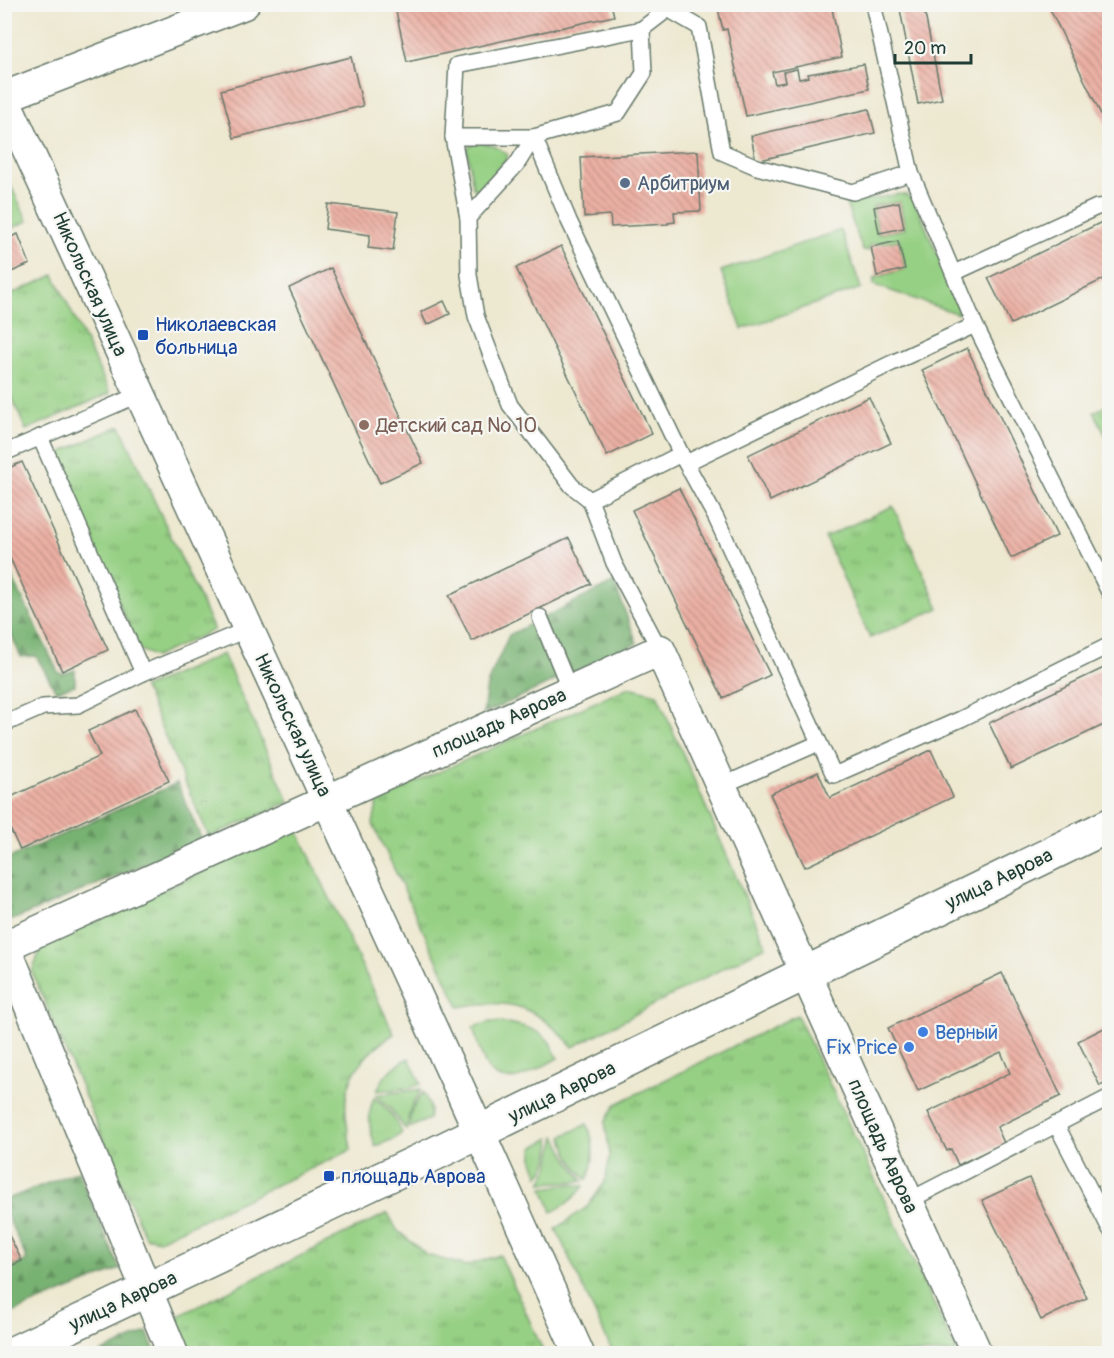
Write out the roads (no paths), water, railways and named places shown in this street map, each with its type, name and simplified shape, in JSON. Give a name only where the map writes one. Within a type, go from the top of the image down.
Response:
[{"type":"street","points":[[4,98],[244,4]]},
{"type":"street","name":"Никольская улица","points":[[4,98],[579,1353]]},
{"type":"street","name":"площадь Аврова","points":[[173,1353],[5,945],[660,650],[976,1353]]},
{"type":"street","name":"улица Аврова","points":[[11,1353],[479,1132],[1110,825]]},
{"type":"lane","points":[[873,4],[911,173],[975,325],[1110,594]]},
{"type":"lane","points":[[660,650],[614,563],[590,500],[572,486],[510,405],[476,316],[469,275],[468,218],[453,137],[457,65],[642,29],[668,7],[699,27],[722,152],[757,167],[853,192],[911,173]]},
{"type":"lane","points":[[453,137],[534,137],[618,113],[644,73],[642,29]]},
{"type":"lane","points":[[468,218],[517,164],[534,137]]},
{"type":"lane","points":[[534,137],[569,221],[684,458],[716,518],[834,775],[961,719],[1110,645]]},
{"type":"lane","points":[[954,273],[1097,207],[1110,206]]},
{"type":"lane","points":[[590,500],[975,325]]},
{"type":"lane","points":[[4,453],[140,394]]},
{"type":"lane","points":[[40,437],[143,673]]},
{"type":"lane","points":[[540,617],[570,690]]},
{"type":"lane","points":[[4,724],[43,707],[78,705],[143,673],[248,629]]},
{"type":"lane","points":[[721,786],[819,743]]},
{"type":"lane","points":[[908,1201],[1110,1097]]},
{"type":"lane","points":[[1056,1124],[1110,1229]]},
{"type":"place","name":"Арбитриум","points":[[625,183]]},
{"type":"place","name":"Николаевская больница","points":[[143,335]]},
{"type":"place","name":"Детский сад № 10","points":[[364,425]]},
{"type":"place","name":"Верный","points":[[923,1032]]},
{"type":"place","name":"Fix Price","points":[[909,1047]]},
{"type":"place","name":"площадь Аврова","points":[[329,1176]]}]
